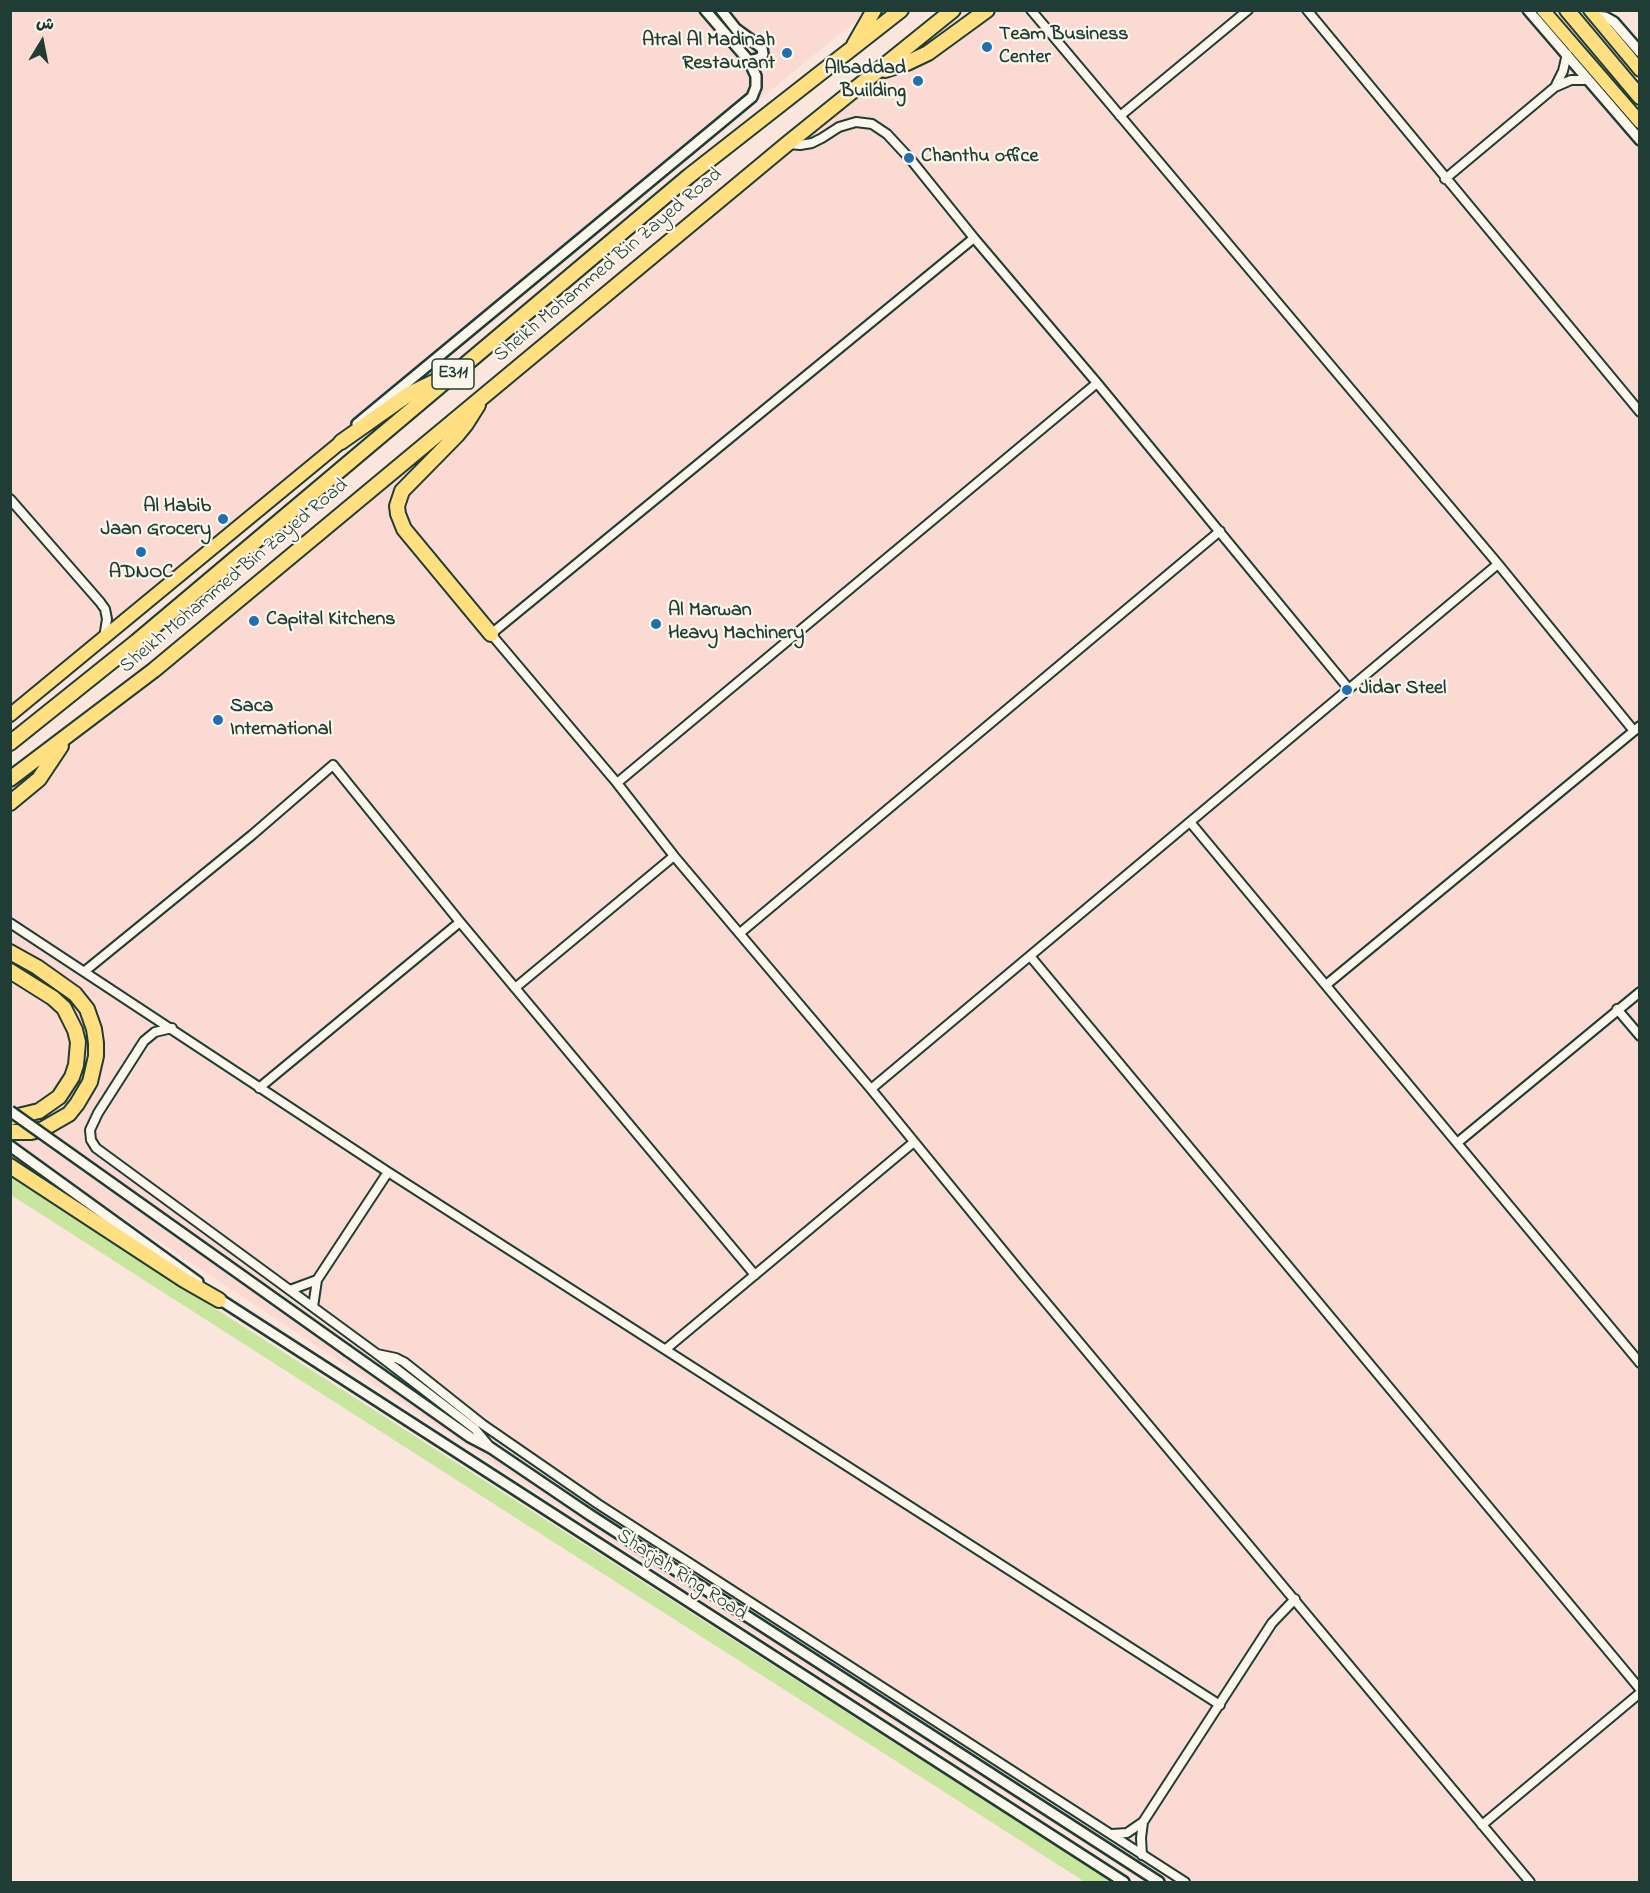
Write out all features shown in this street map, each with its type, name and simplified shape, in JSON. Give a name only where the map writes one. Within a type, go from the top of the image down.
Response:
[{"type":"highway","points":[[851,49],[874,10]]},
{"type":"highway","name":"Sheikh Mohammed Bin Zayed Road","points":[[10,743],[136,642],[689,176],[901,10]]},
{"type":"highway","name":"Sheikh Mohammed Bin Zayed Road","points":[[10,779],[154,670],[787,144],[953,10]]},
{"type":"highway","points":[[877,72],[907,63],[928,53],[987,10]]},
{"type":"highway","points":[[1567,10],[1640,97]]},
{"type":"highway","points":[[341,442],[409,394],[455,372]]},
{"type":"highway","points":[[481,398],[466,424],[402,491],[398,514],[404,529],[491,634]]},
{"type":"highway","points":[[10,803],[39,779],[65,739]]},
{"type":"highway","points":[[10,952],[37,967],[75,994],[87,1009],[94,1029],[96,1056],[90,1082],[69,1114],[31,1132],[10,1132]]},
{"type":"highway","points":[[10,971],[38,987],[64,1008],[78,1042],[76,1065],[67,1088],[59,1097],[39,1111],[10,1118]]},
{"type":"highway","points":[[10,1166],[184,1280],[219,1300]]},
{"type":"main road","points":[[1544,10],[1640,122]]},
{"type":"main road","points":[[1592,13],[1640,70]]},
{"type":"main road","points":[[10,715],[341,442]]},
{"type":"street","points":[[341,442],[365,417],[749,101],[755,92],[757,82],[754,70],[749,61],[705,10]]},
{"type":"street","points":[[721,10],[736,29],[762,48],[763,54],[760,58],[749,61]]},
{"type":"street","points":[[1120,116],[1248,10]]},
{"type":"street","points":[[1307,10],[1640,412]]},
{"type":"street","points":[[1528,10],[1640,140]]},
{"type":"street","points":[[1034,12],[1637,729],[1326,985]]},
{"type":"street","points":[[1592,13],[1610,19],[1640,52]]},
{"type":"street","points":[[1555,87],[1563,71],[1566,54]]},
{"type":"street","points":[[1445,179],[1555,87],[1571,80],[1588,80]]},
{"type":"street","points":[[787,144],[812,143],[839,127],[855,122],[873,124],[887,134],[1097,383],[1349,689]]},
{"type":"street","points":[[974,238],[491,634],[1530,1882]]},
{"type":"street","points":[[617,783],[1097,383]]},
{"type":"street","points":[[10,499],[105,609],[107,619],[104,639]]},
{"type":"street","points":[[741,933],[1220,531]]},
{"type":"street","points":[[871,1089],[1498,564]]},
{"type":"street","points":[[85,971],[252,835],[333,765],[755,1275]]},
{"type":"street","points":[[1190,822],[1640,1363]]},
{"type":"street","points":[[515,987],[674,856]]},
{"type":"street","points":[[259,1088],[460,921]]},
{"type":"street","points":[[10,923],[388,1172],[1220,1705]]},
{"type":"street","points":[[1030,956],[1640,1691],[1482,1825]]},
{"type":"street","points":[[1458,1143],[1640,992]]},
{"type":"street","points":[[1617,1009],[1640,1036]]},
{"type":"street","points":[[172,1028],[155,1032],[144,1041],[93,1121],[90,1130],[92,1140],[102,1153],[378,1354],[475,1429],[491,1448]]},
{"type":"street","points":[[10,1111],[470,1437],[491,1448],[590,1515],[1159,1882]]},
{"type":"street","points":[[666,1349],[914,1142]]},
{"type":"street","name":"Sharjah Ring Road","points":[[10,1146],[175,1264],[219,1300],[1124,1882]]},
{"type":"street","points":[[313,1307],[316,1280],[388,1172]]},
{"type":"street","points":[[290,1290],[316,1280]]},
{"type":"street","points":[[378,1354],[404,1362],[496,1434],[598,1504],[1185,1882]]},
{"type":"street","points":[[1110,1834],[1127,1833],[1143,1822],[1272,1623],[1295,1599]]},
{"type":"street","points":[[1142,1855],[1143,1822]]},
{"type":"shaded area","points":[[11,11],[868,11],[11,710]]},
{"type":"shaded area","points":[[954,11],[1571,11],[1640,91],[1639,1882],[1145,1882],[698,1598],[11,1144],[10,796]]},
{"type":"green space","points":[[10,1178],[1112,1882],[1085,1882],[11,1195]]},
{"type":"place","name":"Team Business Center","points":[[987,47]]},
{"type":"place","name":"Atral Al Madinah Restaurant","points":[[787,53]]},
{"type":"place","name":"Albaddad Building","points":[[918,81]]},
{"type":"place","name":"Chanthu office","points":[[909,158]]},
{"type":"place","name":"Al Habib Jaan Grocery","points":[[223,519]]},
{"type":"place","name":"ADNOC","points":[[141,552]]},
{"type":"place","name":"Capital Kitchens","points":[[254,621]]},
{"type":"place","name":"Al Marwan Heavy Machinery","points":[[656,624]]},
{"type":"place","name":"Jidar Steel","points":[[1347,690]]},
{"type":"place","name":"Saca International","points":[[218,720]]}]
